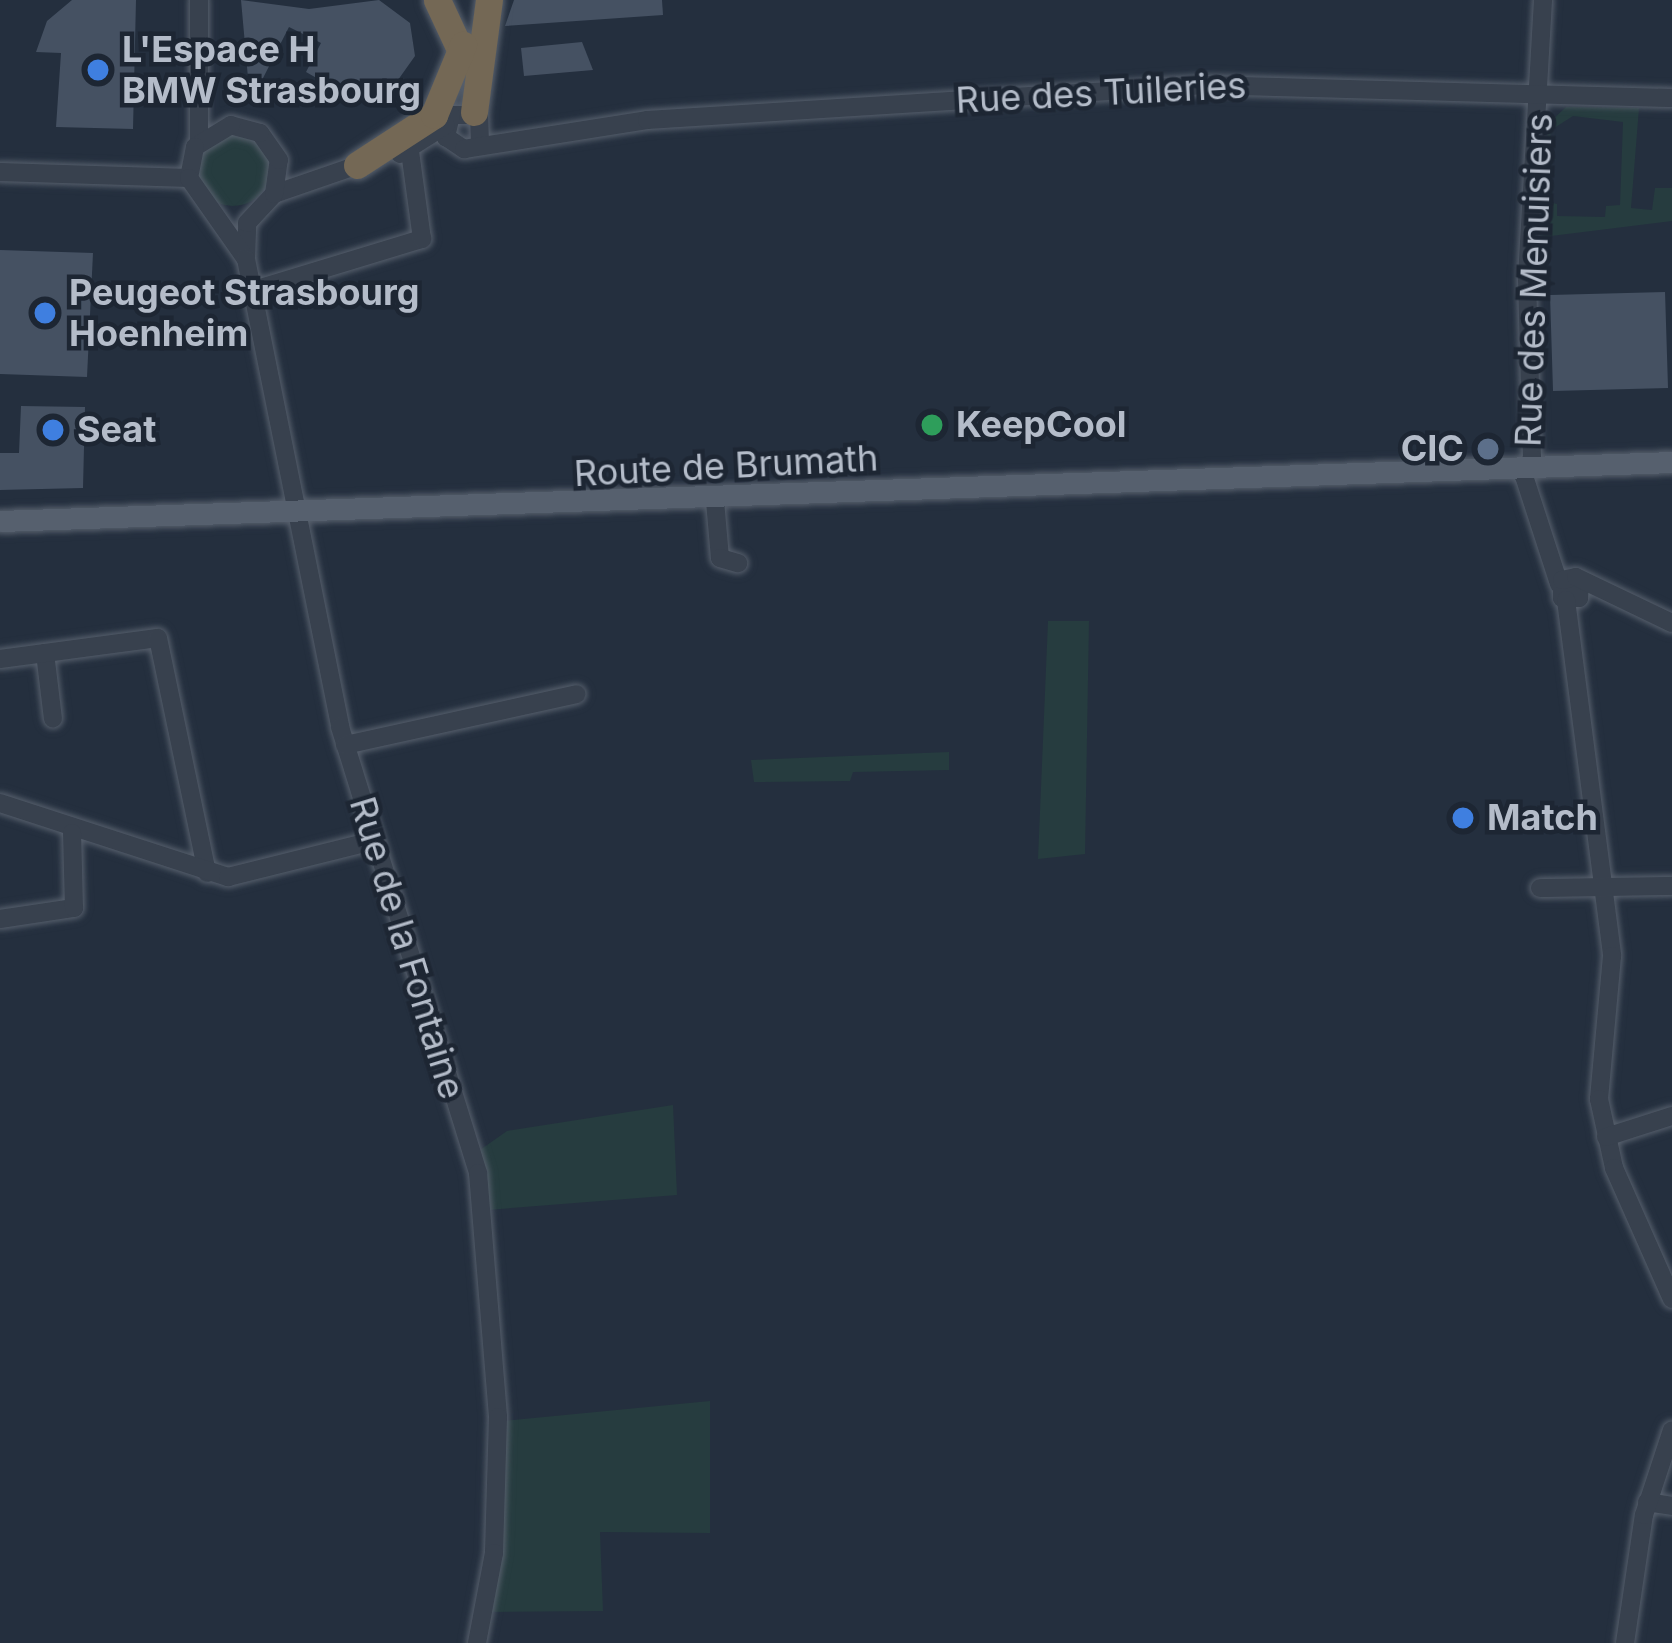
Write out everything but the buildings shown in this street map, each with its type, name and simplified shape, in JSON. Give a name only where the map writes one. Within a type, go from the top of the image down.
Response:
[{"type":"highway","points":[[437,0],[463,45],[465,117]]},
{"type":"highway","points":[[465,117],[489,0]]},
{"type":"highway","points":[[357,165],[434,115],[463,45]]},
{"type":"main road","name":"Route de Brumath","points":[[0,521],[296,506],[715,501],[1672,462]]},
{"type":"street","points":[[0,172],[188,178],[199,142],[204,89],[199,0]]},
{"type":"street","name":"Rue des Menuisiers","points":[[1543,0],[1528,467],[1547,544],[1574,589]]},
{"type":"street","name":"Rue des Tuileries","points":[[274,194],[313,177],[416,148],[836,106],[1205,85],[1672,98]]},
{"type":"street","points":[[204,89],[235,125],[260,133],[279,160],[313,177]]},
{"type":"street","points":[[465,117],[480,143]]},
{"type":"street","points":[[453,146],[465,117]]},
{"type":"street","name":"Rue des Tuileries","points":[[416,148],[465,117],[532,136]]},
{"type":"street","points":[[199,142],[235,125]]},
{"type":"street","points":[[254,290],[422,239],[416,148]]},
{"type":"street","points":[[217,214],[258,210],[274,194],[279,160]]},
{"type":"street","name":"Rue de la Fontaine","points":[[188,178],[246,259],[345,745],[478,1173],[498,1438],[494,1553],[477,1643]]},
{"type":"street","name":"Rue de la Fontaine","points":[[246,259],[258,210]]},
{"type":"street","points":[[715,501],[720,558],[738,563]]},
{"type":"street","points":[[1672,623],[1609,592],[1574,589],[1612,956],[1598,1061],[1606,1137],[1672,1299]]},
{"type":"street","points":[[0,659],[158,638],[207,874]]},
{"type":"street","points":[[45,653],[53,719]]},
{"type":"street","points":[[345,745],[576,694]]},
{"type":"street","points":[[0,803],[72,833],[207,874],[263,874],[372,841]]},
{"type":"street","points":[[0,919],[74,908],[81,898],[72,833]]},
{"type":"street","points":[[1540,888],[1672,886]]},
{"type":"street","points":[[1606,1137],[1672,1116]]},
{"type":"street","points":[[1625,1643],[1647,1502],[1672,1430]]},
{"type":"street","points":[[1647,1502],[1672,1506]]},
{"type":"green space","points":[[1566,107],[1639,108],[1631,208],[1652,210],[1655,188],[1672,188],[1672,221],[1551,236],[1550,251],[1540,248],[1546,173],[1556,174],[1546,176],[1544,201],[1557,204],[1557,216],[1605,217],[1606,206],[1620,205],[1623,122],[1573,116],[1551,130],[1548,155],[1557,160],[1547,158],[1547,125]]},
{"type":"green space","points":[[233,132],[259,143],[270,169],[259,195],[233,206],[207,195],[196,169],[207,143]]},
{"type":"green space","points":[[1048,621],[1089,621],[1085,854],[1038,859]]},
{"type":"green space","points":[[949,752],[949,770],[853,772],[850,781],[754,782],[751,760]]},
{"type":"green space","points":[[673,1105],[677,1195],[487,1210],[480,1150],[507,1131]]},
{"type":"green space","points":[[710,1401],[710,1533],[600,1532],[603,1611],[490,1612],[504,1421]]},
{"type":"place","name":"L'Espace H BMW Strasbourg","points":[[98,70]]},
{"type":"place","name":"Peugeot Strasbourg Hoenheim","points":[[45,313]]},
{"type":"place","name":"KeepCool","points":[[932,425]]},
{"type":"place","name":"Seat","points":[[53,430]]},
{"type":"place","name":"CIC","points":[[1488,449]]},
{"type":"place","name":"Match","points":[[1463,818]]}]
